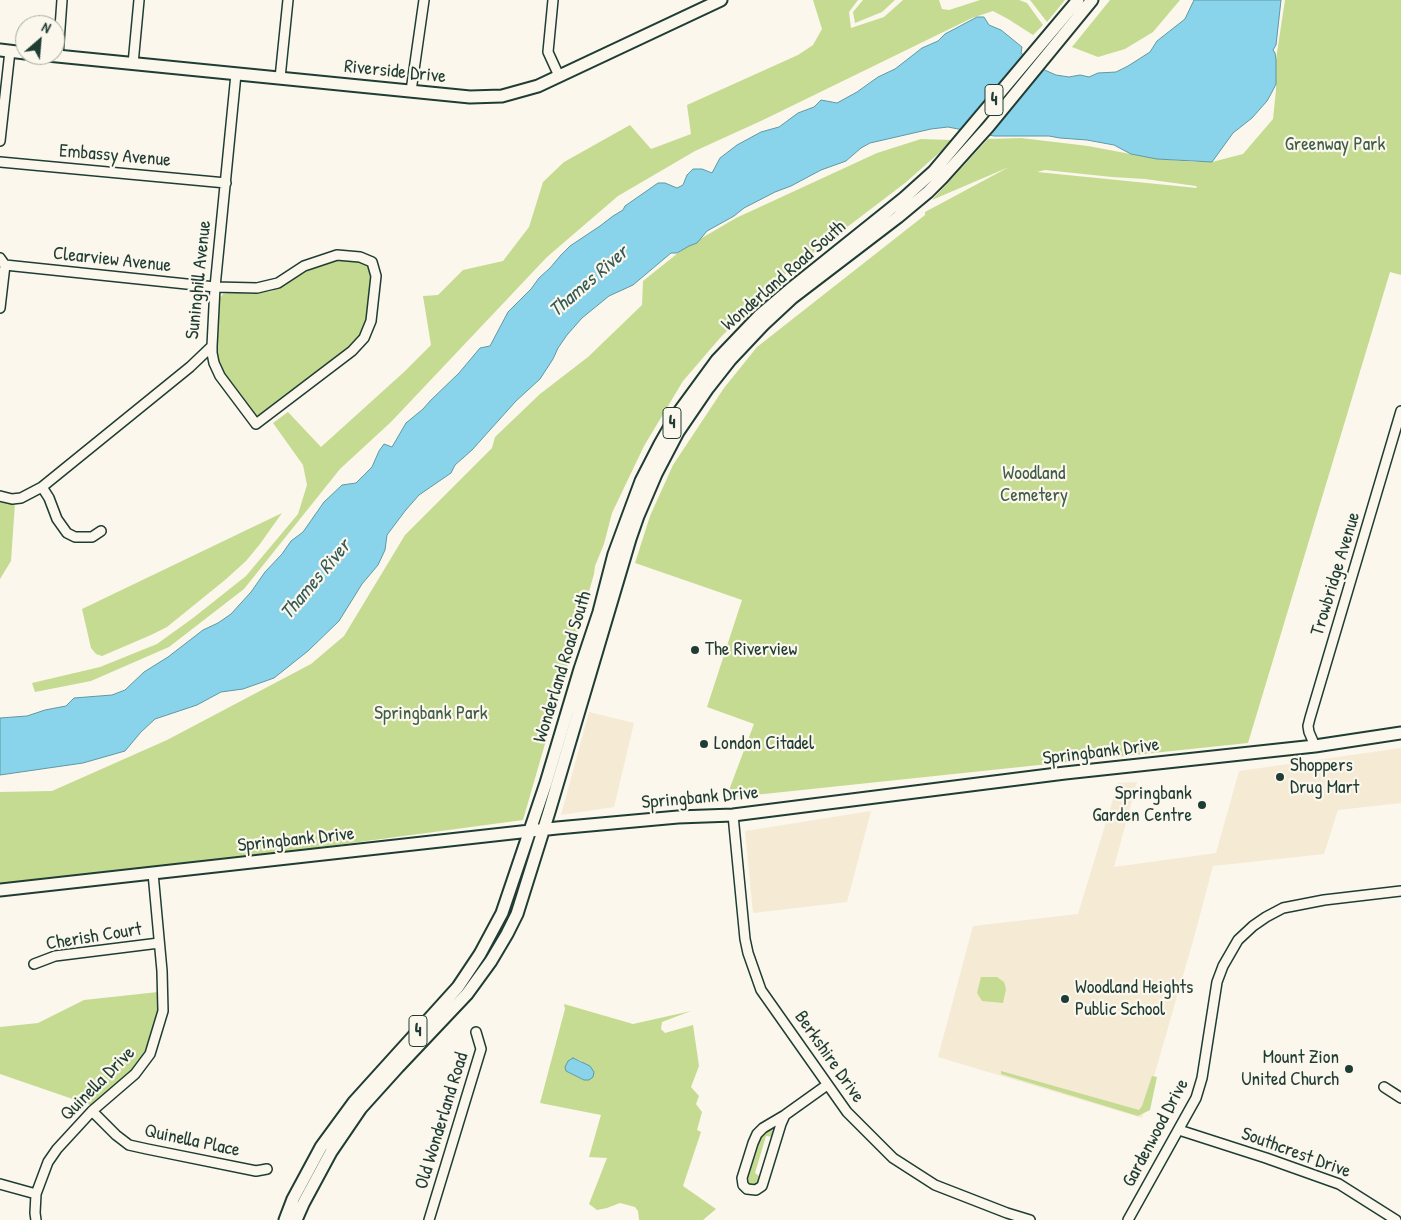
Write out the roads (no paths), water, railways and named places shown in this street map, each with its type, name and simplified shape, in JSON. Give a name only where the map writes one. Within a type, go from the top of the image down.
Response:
[{"type":"main road","name":"Riverside Drive","points":[[65,57],[411,92],[470,97],[502,96],[538,86],[721,0]]},
{"type":"main road","name":"4","points":[[938,174],[1058,33],[1078,0]]},
{"type":"main road","points":[[1058,33],[1092,0]]},
{"type":"main road","name":"Wonderland Road South","points":[[296,1220],[331,1152],[361,1108],[461,1001],[507,934],[516,914],[544,829],[630,539],[646,497],[678,432],[730,360],[763,325],[792,298],[928,192],[938,174]]},
{"type":"main road","name":"Wonderland Road South","points":[[284,1220],[321,1147],[354,1102],[452,994],[480,954],[502,914],[546,784],[599,612],[614,554],[642,481],[676,416],[717,360],[759,316],[904,198],[938,174]]},
{"type":"main road","name":"Springbank Drive","points":[[0,890],[531,830],[678,817],[733,815],[1065,773],[1315,746],[1401,733]]},
{"type":"street","points":[[60,15],[62,0]]},
{"type":"street","points":[[133,64],[139,0]]},
{"type":"street","points":[[280,78],[288,0]]},
{"type":"street","points":[[411,92],[424,0]]},
{"type":"street","points":[[552,0],[548,52],[559,76]]},
{"type":"street","points":[[0,141],[5,51]]},
{"type":"street","name":"Suninghill Avenue","points":[[0,496],[12,499],[20,498],[42,487],[190,367],[212,346],[215,287],[236,74]]},
{"type":"street","name":"Embassy Avenue","points":[[0,162],[226,183]]},
{"type":"street","name":"Clearview Avenue","points":[[2,261],[215,287],[257,288],[278,283],[304,266],[337,255],[360,257],[372,262],[376,276],[371,321],[364,338],[352,351],[256,424],[220,376],[214,363],[212,346]]},
{"type":"street","points":[[0,308],[2,261]]},
{"type":"street","name":"Trowbridge Avenue","points":[[1315,746],[1309,732],[1310,718],[1401,411]]},
{"type":"street","points":[[42,487],[49,498],[57,519],[67,533],[75,537],[92,537],[100,531]]},
{"type":"street","name":"Berkshire Drive","points":[[733,815],[748,953],[761,990],[827,1085],[847,1112],[892,1158],[935,1185],[1030,1220]]},
{"type":"street","name":"Quinella Drive","points":[[36,1220],[36,1194],[48,1162],[57,1149],[92,1111],[135,1074],[150,1054],[163,1011],[162,971],[153,873]]},
{"type":"street","name":"Gardenwood Drive","points":[[1128,1220],[1196,1098],[1202,1078],[1217,982],[1223,966],[1238,940],[1253,926],[1283,908],[1324,900],[1401,891]]},
{"type":"street","name":"Cherish Court","points":[[34,964],[55,956],[159,943]]},
{"type":"street","name":"Old Wonderland Road","points":[[429,1220],[481,1049],[476,1032]]},
{"type":"street","points":[[785,1115],[780,1124],[762,1186],[756,1190],[747,1189],[743,1185],[742,1178],[754,1140],[763,1128],[827,1085]]},
{"type":"street","points":[[1384,1087],[1401,1098]]},
{"type":"street","name":"Quinella Place","points":[[92,1111],[116,1135],[129,1144],[148,1150],[256,1170],[267,1168]]},
{"type":"street","name":"Southcrest Drive","points":[[1179,1130],[1340,1184],[1396,1220]]},
{"type":"street","points":[[0,1184],[36,1194]]},
{"type":"water","name":"Thames River","points":[[1194,0],[1281,0],[1276,45],[1273,50],[1276,60],[1276,84],[1267,101],[1252,118],[1233,133],[1212,162],[1157,159],[1131,154],[1114,145],[1087,140],[1049,136],[994,136],[948,127],[870,143],[846,161],[821,170],[744,208],[734,216],[707,231],[697,243],[677,253],[671,253],[633,285],[609,296],[582,318],[558,348],[540,379],[516,401],[472,450],[455,465],[451,473],[419,495],[405,511],[387,535],[385,550],[378,565],[362,584],[339,621],[308,651],[274,678],[243,689],[221,692],[197,705],[155,719],[125,751],[83,763],[0,775],[0,718],[27,716],[66,706],[74,698],[112,695],[125,690],[144,672],[168,657],[203,630],[231,614],[291,541],[303,532],[324,502],[342,485],[356,483],[372,467],[384,444],[392,447],[406,423],[459,373],[480,348],[490,346],[508,312],[561,255],[570,246],[623,210],[625,206],[658,183],[665,183],[677,188],[683,185],[687,175],[693,169],[702,169],[712,173],[720,158],[737,145],[761,132],[779,127],[798,113],[814,107],[821,100],[837,103],[878,77],[895,69],[922,48],[938,41],[945,34],[977,17],[984,17],[989,25],[1001,30],[1022,47],[1021,53],[1040,68],[1056,75],[1089,77],[1098,73],[1116,72],[1150,52],[1157,41],[1185,19]]},
{"type":"water","points":[[573,1058],[590,1066],[594,1072],[593,1077],[589,1080],[584,1080],[566,1071],[565,1067],[568,1061]]},
{"type":"place","name":"The Riverview","points":[[695,650]]},
{"type":"place","name":"London Citadel","points":[[704,744]]},
{"type":"place","name":"Shoppers Drug Mart","points":[[1280,777]]},
{"type":"place","name":"Springbank Garden Centre","points":[[1202,805]]},
{"type":"place","name":"Woodland Heights Public School","points":[[1065,999]]},
{"type":"place","name":"Mount Zion United Church","points":[[1349,1069]]},
{"type":"park label","name":"Greenway Park","points":[[1335,145]]},
{"type":"park label","name":"Woodland Cemetery","points":[[1034,485]]},
{"type":"park label","name":"Springbank Park","points":[[431,714]]}]
